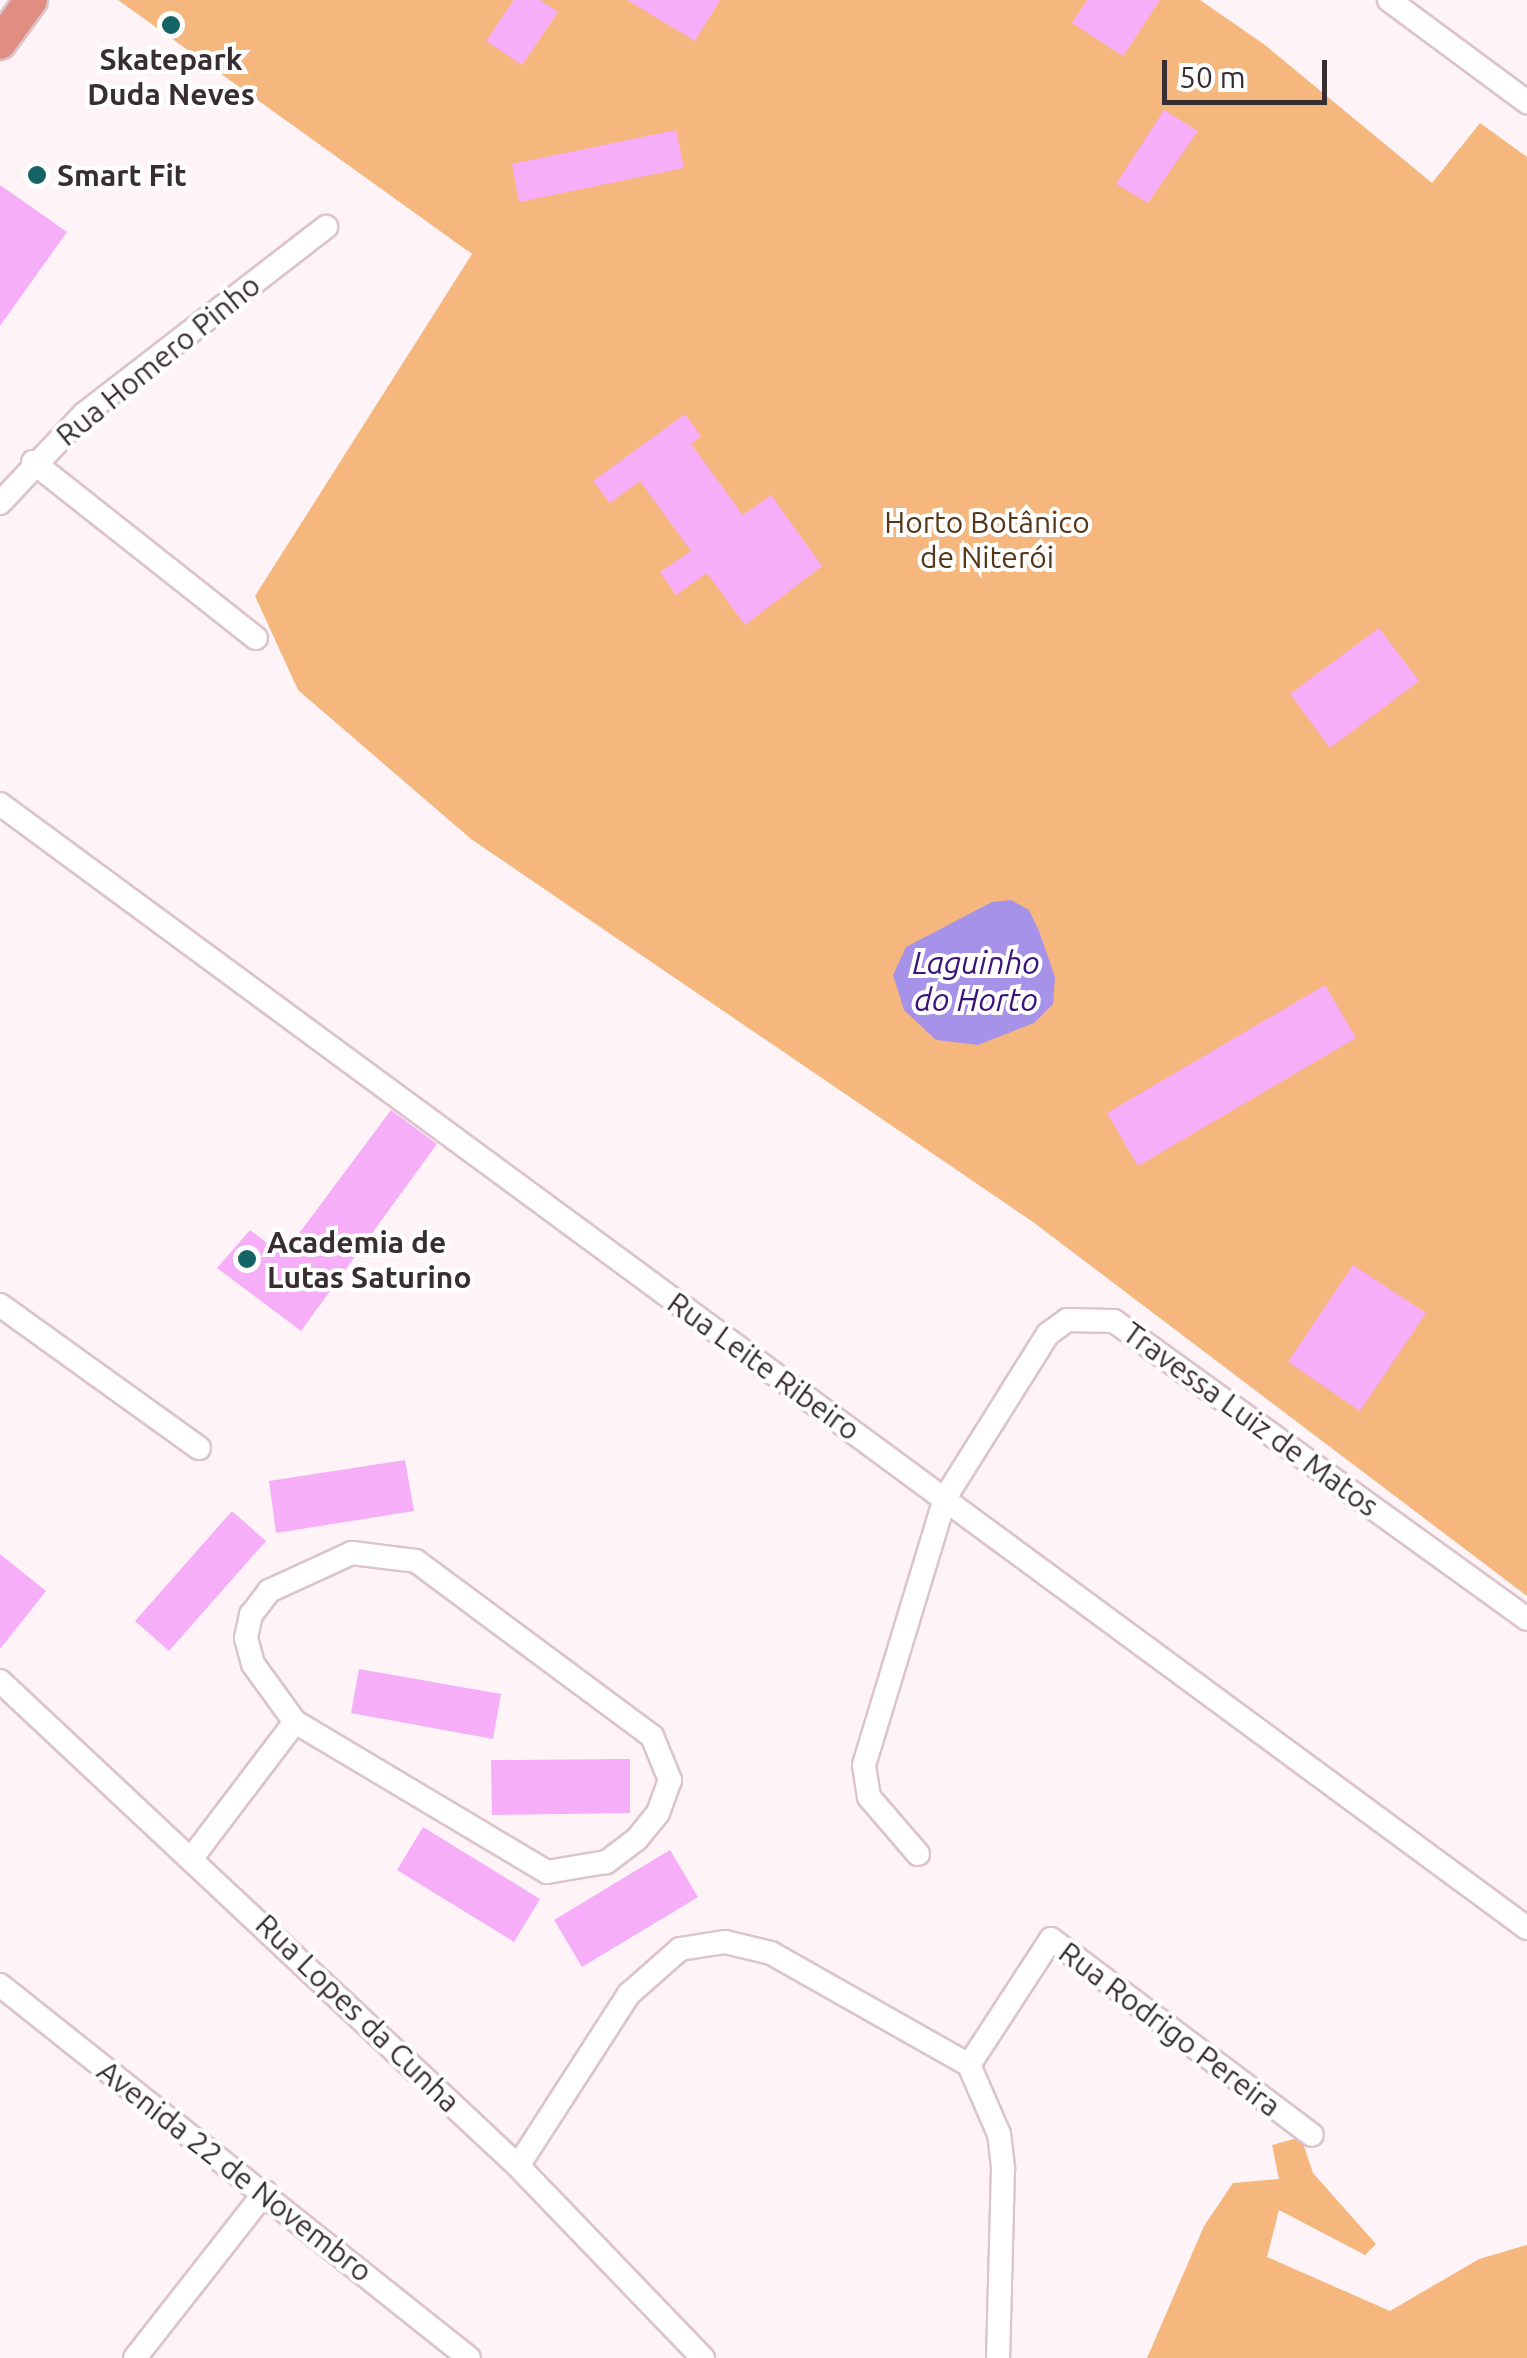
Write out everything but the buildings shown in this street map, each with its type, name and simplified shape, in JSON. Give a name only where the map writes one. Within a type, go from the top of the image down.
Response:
[{"type":"highway","points":[[0,42],[31,0]]},
{"type":"street","points":[[1389,0],[1527,102]]},
{"type":"street","name":"Rua Homero Pinho","points":[[0,503],[32,462],[84,414],[326,227]]},
{"type":"street","points":[[32,462],[256,638]]},
{"type":"street","name":"Rua Leite Ribeiro","points":[[0,804],[1527,1928]]},
{"type":"street","points":[[0,1304],[199,1448]]},
{"type":"street","name":"Travessa Luiz de Matos","points":[[918,1854],[868,1797],[864,1766],[945,1498],[1048,1334],[1078,1318],[1114,1321],[1527,1619]]},
{"type":"street","points":[[352,1553],[384,1554],[416,1561],[652,1736],[670,1780],[658,1813],[621,1854],[560,1874],[536,1867],[295,1722],[253,1664],[246,1638],[251,1615],[269,1591],[352,1553]]},
{"type":"street","name":"Rua Lopes da Cunha","points":[[0,1681],[194,1855],[518,2166],[703,2358]]},
{"type":"street","points":[[194,1855],[295,1722]]},
{"type":"street","name":"Rua Rodrigo Pereira","points":[[969,2066],[1051,1939],[1312,2134]]},
{"type":"street","points":[[518,2166],[629,1994],[680,1950],[725,1942],[771,1954],[969,2066],[999,2134],[1003,2169],[998,2358]]},
{"type":"street","name":"Avenida 22 de Novembro","points":[[0,1985],[469,2358]]},
{"type":"street","points":[[135,2358],[265,2192]]},
{"type":"green space","name":"Horto Botânico de Niterói","points":[[118,0],[1200,0],[1265,45],[1432,183],[1480,123],[1527,157],[1527,1596],[1033,1222],[471,839],[298,690],[255,596],[472,254]]},
{"type":"green space","points":[[1301,2137],[1313,2173],[1376,2244],[1365,2255],[1279,2210],[1267,2257],[1390,2311],[1479,2259],[1527,2245],[1527,2358],[1147,2358],[1204,2226],[1233,2183],[1279,2179],[1272,2145]]},
{"type":"water","name":"Laguinho do Horto","points":[[1011,900],[1029,910],[1039,931],[1055,977],[1053,1004],[1034,1023],[978,1045],[936,1040],[904,1010],[893,975],[906,947],[992,902]]},
{"type":"place","name":"Skatepark Duda Neves","points":[[171,25]]},
{"type":"place","name":"Smart Fit","points":[[37,175]]},
{"type":"place","name":"Academia de Lutas Saturino","points":[[247,1259]]}]
